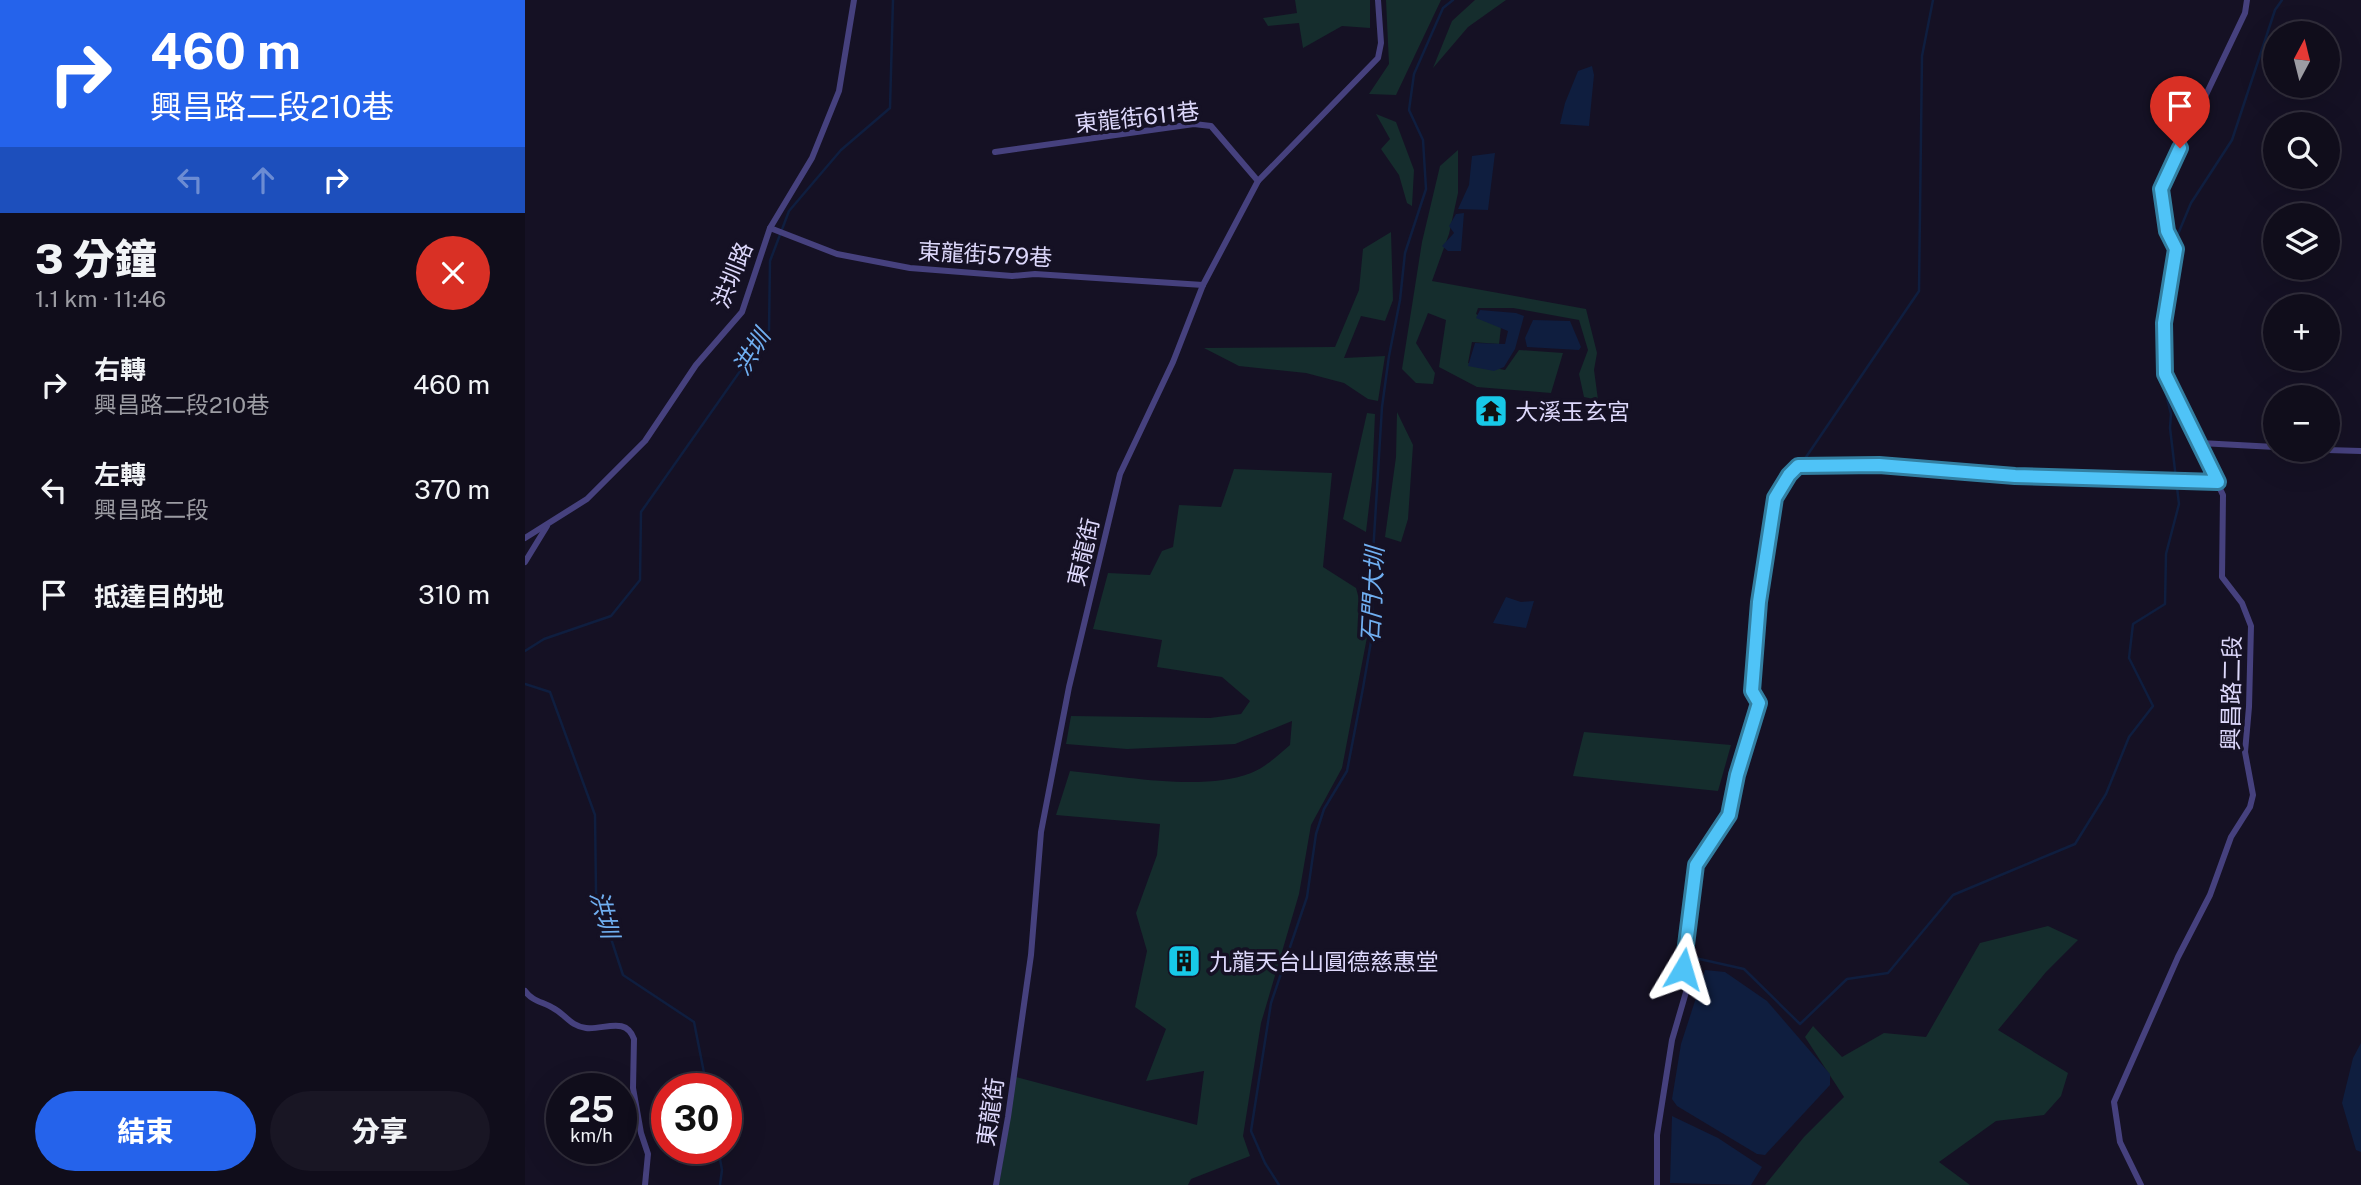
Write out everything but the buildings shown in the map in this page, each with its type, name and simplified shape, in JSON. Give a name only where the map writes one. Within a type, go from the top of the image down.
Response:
[{"type":"street","name":"洪圳路","points":[[525,538],[587,499],[645,441],[697,365],[742,312],[770,228],[812,158],[839,91],[854,0]]},
{"type":"street","name":"東龍街","points":[[996,1185],[1031,956],[1041,832],[1069,687],[1120,474],[1173,362],[1203,285],[1258,181],[1378,58],[1381,43],[1378,0]]},
{"type":"street","name":"興昌路二段","points":[[2141,1185],[2120,1142],[2114,1102],[2178,957],[2210,895],[2231,836],[2245,817],[2253,795],[2245,752],[2251,626],[2242,603],[2222,577],[2223,495],[2165,374],[2164,323],[2174,244],[2167,231],[2161,189],[2245,13],[2247,0]]},
{"type":"street","name":"東龍街611巷","points":[[995,152],[1194,124],[1211,126],[1258,181]]},
{"type":"street","name":"東龍街579巷","points":[[770,228],[837,254],[910,268],[1203,285]]},
{"type":"street","points":[[2200,443],[2263,446]]},
{"type":"street","points":[[2340,450],[2361,451]]},
{"type":"street","points":[[1657,1185],[1657,1135],[1672,1040],[1691,975],[1683,969],[1696,865],[1729,815],[1737,775],[1759,703],[1752,691],[1759,602],[1775,498],[1789,475],[1801,466],[1879,465],[2015,476],[2218,482]]},
{"type":"street","points":[[525,562],[548,525]]},
{"type":"street","points":[[525,990],[535,1000],[553,1007],[567,1021],[577,1026],[586,1028],[615,1024],[632,1032],[633,1088],[648,1154],[645,1185]]},
{"type":"green space","points":[[1295,0],[1370,0],[1370,28],[1342,26],[1303,48],[1299,23],[1268,26],[1263,18],[1297,13]]},
{"type":"green space","points":[[1386,0],[1441,0],[1396,95],[1369,94],[1389,64]]},
{"type":"green space","points":[[1475,0],[1506,0],[1468,27],[1433,68],[1452,21]]},
{"type":"green space","points":[[1376,114],[1396,122],[1414,170],[1412,206],[1407,203],[1399,175],[1381,149],[1390,139]]},
{"type":"green space","points":[[1458,150],[1458,193],[1449,234],[1432,281],[1586,309],[1597,353],[1594,370],[1598,400],[1584,397],[1579,374],[1588,350],[1579,320],[1513,308],[1478,308],[1476,314],[1501,327],[1499,344],[1472,342],[1468,363],[1505,370],[1519,350],[1563,353],[1551,393],[1477,387],[1439,367],[1446,320],[1428,313],[1416,343],[1435,373],[1433,384],[1416,383],[1402,369],[1422,242],[1440,166]]},
{"type":"green space","points":[[1391,232],[1393,300],[1385,321],[1361,316],[1344,358],[1385,356],[1378,401],[1368,399],[1344,383],[1306,373],[1239,366],[1204,348],[1335,347],[1359,290],[1363,249]]},
{"type":"green space","points":[[1397,412],[1413,445],[1408,519],[1401,542],[1385,537],[1396,457]]},
{"type":"green space","points":[[1367,413],[1375,414],[1372,481],[1366,532],[1343,519]]},
{"type":"green space","points":[[1234,469],[1332,473],[1323,567],[1356,588],[1368,632],[1342,768],[1311,825],[1299,894],[1261,1023],[1243,1136],[1250,1156],[1191,1179],[1188,1185],[999,1185],[1016,1077],[1197,1125],[1204,1071],[1146,1081],[1166,1029],[1135,1007],[1147,951],[1136,913],[1157,855],[1160,824],[1056,815],[1070,771],[1162,781],[1232,779],[1267,764],[1290,745],[1292,721],[1235,744],[1127,749],[1066,744],[1071,716],[1210,718],[1241,714],[1250,701],[1222,677],[1157,667],[1162,640],[1093,629],[1108,573],[1150,575],[1162,551],[1173,547],[1179,505],[1221,507]]},
{"type":"green space","points":[[1584,732],[1731,745],[1718,791],[1573,776]]},
{"type":"green space","points":[[2048,926],[2078,940],[2046,972],[1998,1030],[2068,1073],[2061,1096],[2044,1115],[1996,1121],[1939,1162],[1970,1185],[1765,1185],[1804,1137],[1844,1097],[1805,1037],[1813,1026],[1842,1057],[1884,1033],[1926,1037],[1980,943]]},
{"type":"water","points":[[1592,66],[1594,75],[1589,126],[1560,124],[1578,71]]},
{"type":"water","points":[[1495,153],[1488,210],[1458,209],[1469,185],[1472,156]]},
{"type":"water","points":[[1464,213],[1461,251],[1448,251],[1442,246],[1454,233],[1449,226],[1456,214]]},
{"type":"water","points":[[1480,310],[1524,316],[1515,349],[1504,367],[1494,371],[1468,366],[1475,343],[1505,344],[1508,331],[1476,318]]},
{"type":"water","points":[[1533,320],[1570,321],[1581,347],[1579,350],[1527,347],[1525,338]]},
{"type":"water","points":[[1506,597],[1521,602],[1534,601],[1526,628],[1493,623]]},
{"type":"water","points":[[1705,970],[1725,972],[1767,1001],[1830,1074],[1830,1085],[1765,1155],[1757,1154],[1677,1106],[1672,1099],[1681,1044]]},
{"type":"water","points":[[2361,1043],[2361,1152],[2356,1150],[2342,1103],[2353,1058]]},
{"type":"water","points":[[1672,1116],[1718,1138],[1762,1167],[1751,1185],[1670,1183]]},
{"type":"waterway","name":"洪圳","points":[[525,651],[544,639],[611,616],[640,580],[641,512],[769,330],[770,261],[789,211],[841,150],[890,108],[893,0]]},
{"type":"waterway","name":"石門大圳","points":[[1279,1185],[1265,1163],[1251,1131],[1271,1003],[1307,897],[1316,834],[1324,809],[1347,771],[1363,688],[1373,630],[1372,570],[1382,407],[1405,253],[1426,189],[1423,140],[1409,110],[1414,74],[1443,8],[1453,0]]},
{"type":"waterway","points":[[1800,466],[1919,291],[1922,56],[1933,0]]},
{"type":"waterway","points":[[2162,318],[2168,258],[2191,203],[2232,140],[2275,10],[2282,0]]},
{"type":"waterway","points":[[1695,958],[1744,969],[1800,1024],[1847,979],[1888,973],[1953,895],[2075,844],[2106,794],[2129,737],[2153,706],[2129,658],[2133,624],[2165,604],[2166,554],[2179,504],[2170,428],[2171,414],[2160,371],[2161,332]]},
{"type":"waterway","points":[[1782,492],[1796,471]]},
{"type":"waterway","name":"洪圳","points":[[525,684],[550,692],[595,815],[596,893],[623,975],[694,1022],[704,1073]]},
{"type":"waterway","name":"洪圳","points":[[720,1185],[721,1164]]},
{"type":"place","name":"大溪玉玄宮","points":[[1491,411]]},
{"type":"place","name":"九龍天台山圓德慈惠堂","points":[[1184,961]]},
{"type":"route","points":[[1683,969],[1696,865],[1729,815],[1737,775],[1759,703],[1752,691],[1759,602],[1775,498],[1798,466],[1879,465],[2015,476],[2218,482],[2165,374],[2164,323],[2176,249],[2167,231],[2161,189],[2180,148]]}]
